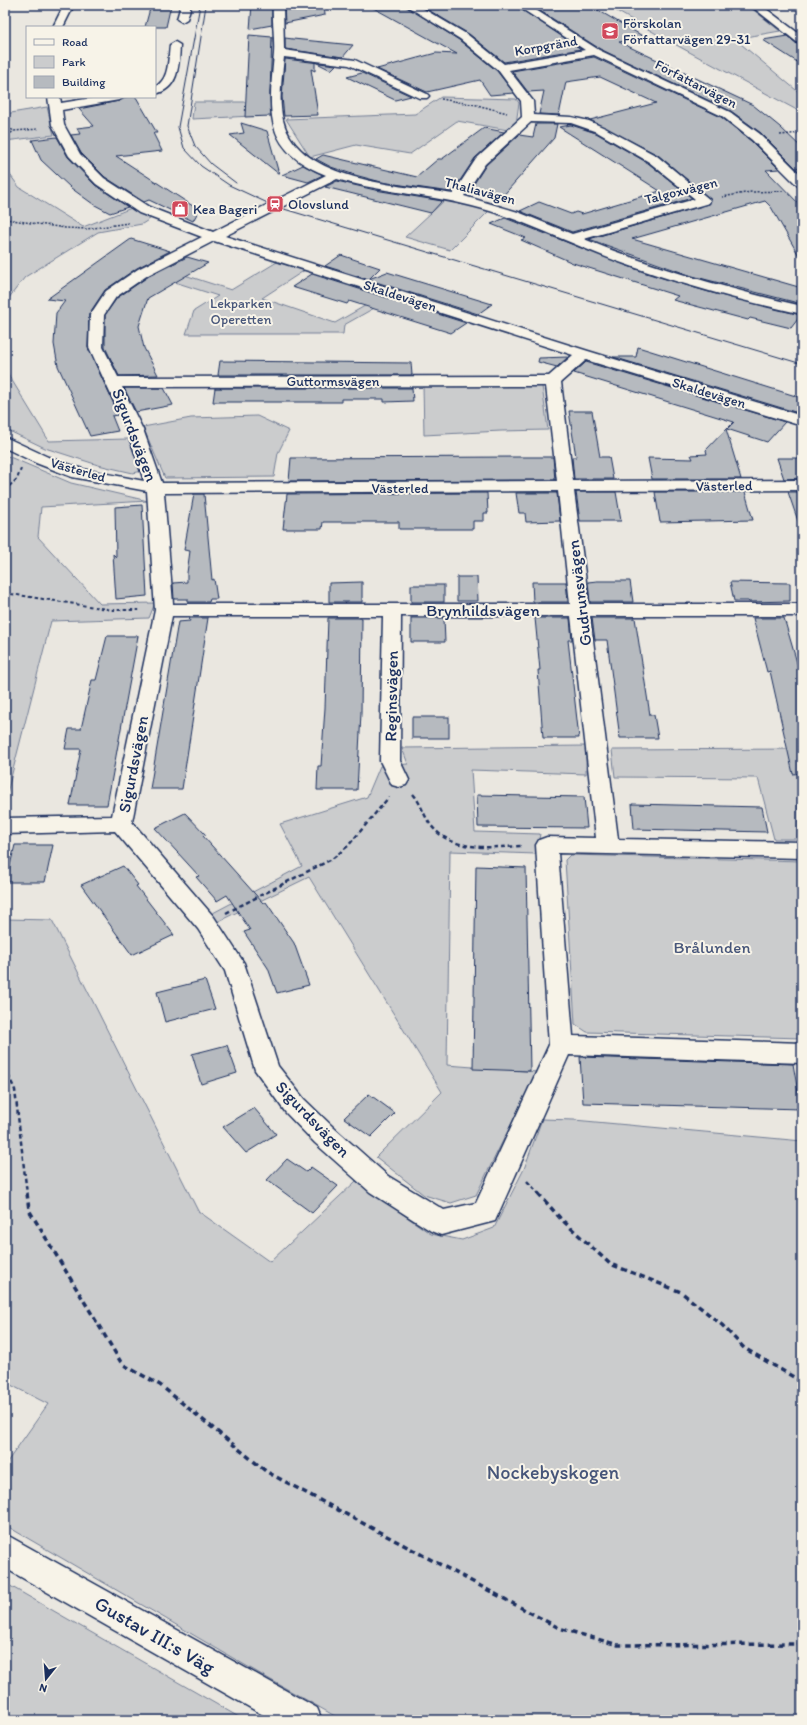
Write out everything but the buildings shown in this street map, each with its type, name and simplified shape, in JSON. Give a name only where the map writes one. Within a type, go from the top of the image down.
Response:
[{"type":"street","points":[[58,26],[69,5]]},
{"type":"street","points":[[182,19],[186,5]]},
{"type":"street","name":"Thaliavägen","points":[[278,5],[279,53],[274,102],[282,132],[289,144],[304,158],[335,175],[365,183],[456,198],[500,209],[570,239],[646,268],[755,300],[802,310]]},
{"type":"street","points":[[410,5],[464,37],[502,68],[527,101],[528,118]]},
{"type":"street","name":"Författarvägen","points":[[521,5],[595,52],[708,104],[726,114],[756,137],[802,183]]},
{"type":"street","points":[[757,7],[772,5]]},
{"type":"street","points":[[757,7],[802,41]]},
{"type":"street","points":[[156,90],[167,85],[171,79],[175,45]]},
{"type":"street","name":"Korpgränd","points":[[502,68],[595,52]]},
{"type":"street","points":[[279,53],[352,62],[423,96]]},
{"type":"street","points":[[55,102],[106,98]]},
{"type":"street","name":"Skaldevägen","points":[[55,102],[59,127],[75,156],[100,181],[144,210],[212,236],[583,354],[802,421]]},
{"type":"street","points":[[456,198],[480,162],[528,118],[571,120],[585,123],[601,130],[653,159],[704,200]]},
{"type":"street","name":"Sigurdsvägen","points":[[335,175],[143,272],[111,294],[97,315],[96,347],[114,382],[136,432],[155,488],[164,610],[121,824],[206,923],[236,969],[267,1070],[300,1111],[324,1135],[379,1184],[441,1223],[485,1213],[561,1045]]},
{"type":"street","name":"Talgoxvägen","points":[[570,239],[704,200]]},
{"type":"street","points":[[553,381],[583,354]]},
{"type":"street","name":"Guttormsvägen","points":[[114,382],[553,381]]},
{"type":"street","name":"Gudrunsvägen","points":[[553,381],[608,846]]},
{"type":"street","name":"Västerled","points":[[5,442],[42,460],[78,473],[155,488],[802,485]]},
{"type":"street","name":"Brynhildsvägen","points":[[164,610],[802,610]]},
{"type":"street","name":"Reginsvägen","points":[[392,610],[390,760],[399,780]]},
{"type":"street","points":[[5,826],[121,824]]},
{"type":"street","points":[[802,850],[546,845],[561,1045],[802,1053]]},
{"type":"street","name":"Gustav III:s Väg","points":[[5,1550],[304,1720]]},
{"type":"path","points":[[423,96],[477,105],[528,118]]},
{"type":"path","points":[[5,126],[14,131]]},
{"type":"path","points":[[5,137],[14,131],[59,127]]},
{"type":"path","name":"Talgoxvägen","points":[[704,200],[751,192],[787,190]]},
{"type":"path","points":[[5,219],[65,228],[86,229],[143,221],[161,216]]},
{"type":"path","points":[[5,490],[17,479],[23,467]]},
{"type":"path","points":[[5,593],[113,610],[164,610]]},
{"type":"path","points":[[206,923],[332,859],[348,846],[392,794],[399,780],[416,797],[431,825],[444,837],[456,844],[479,847],[546,845]]},
{"type":"path","points":[[5,1068],[15,1090],[29,1210],[122,1364],[160,1385],[267,1472],[559,1628],[618,1645],[802,1644]]},
{"type":"path","points":[[508,1161],[560,1218],[610,1264],[649,1281],[681,1292],[722,1325],[744,1348],[802,1382]]},
{"type":"green space","points":[[606,5],[699,5],[702,8],[751,8],[780,31],[735,39],[802,95],[802,114],[795,109],[667,40]]},
{"type":"green space","points":[[441,97],[516,99],[519,103],[516,124],[508,130],[457,121],[410,154],[356,145],[310,157],[286,119],[415,114]]},
{"type":"green space","points":[[194,102],[270,102],[272,115],[192,119]]},
{"type":"green space","points":[[47,107],[54,135],[5,141],[5,114]]},
{"type":"green space","points":[[5,168],[19,187],[83,227],[134,207],[153,217],[142,224],[98,232],[25,277],[5,303]]},
{"type":"green space","points":[[446,199],[491,209],[450,250],[405,237]]},
{"type":"green space","name":"Lekparken Operetten","points":[[277,262],[305,270],[262,298],[335,323],[384,295],[392,298],[344,325],[343,334],[186,334],[194,311],[218,296],[150,274],[163,268],[231,290]]},
{"type":"green space","points":[[5,369],[49,441],[128,439],[142,471],[133,473],[98,465],[45,448],[5,429]]},
{"type":"green space","points":[[423,385],[542,386],[548,430],[424,435]]},
{"type":"green space","points":[[257,416],[289,431],[278,453],[274,477],[165,478],[143,427],[191,418]]},
{"type":"green space","points":[[5,455],[71,483],[148,501],[41,507],[38,537],[100,604],[155,603],[149,618],[51,621],[5,801]]},
{"type":"green space","points":[[586,746],[586,774],[471,770],[475,832],[540,834],[536,854],[450,851],[447,1065],[537,1072],[476,1195],[451,1203],[424,1195],[376,1157],[442,1092],[309,877],[217,922],[211,914],[302,866],[280,824],[367,797],[380,766],[408,764],[402,748]]},
{"type":"green space","points":[[802,749],[802,780],[798,780],[797,839],[774,839],[758,778],[615,777],[612,750]]},
{"type":"green space","name":"Brålunden","points":[[570,855],[802,861],[802,1038],[587,1032],[575,1024],[565,860]]},
{"type":"green space","name":"Nockebyskogen","points":[[5,919],[52,920],[198,1211],[270,1262],[356,1181],[431,1234],[462,1240],[494,1228],[524,1169],[542,1119],[574,1120],[802,1141],[802,1720],[342,1720],[5,1525],[5,1465],[48,1404],[5,1382]]},
{"type":"green space","points":[[5,1583],[244,1720],[5,1720]]},
{"type":"tram line","points":[[200,5],[178,127],[184,148],[201,166],[229,185],[274,206],[802,364]]},
{"type":"tram line","points":[[206,5],[187,126],[195,146],[211,164],[236,183]]},
{"type":"place","name":"Förskolan Författarvägen 29-31","points":[[610,31]]},
{"type":"place","name":"Olovslund","points":[[275,204]]},
{"type":"place","name":"Kea Bageri","points":[[180,209]]}]
